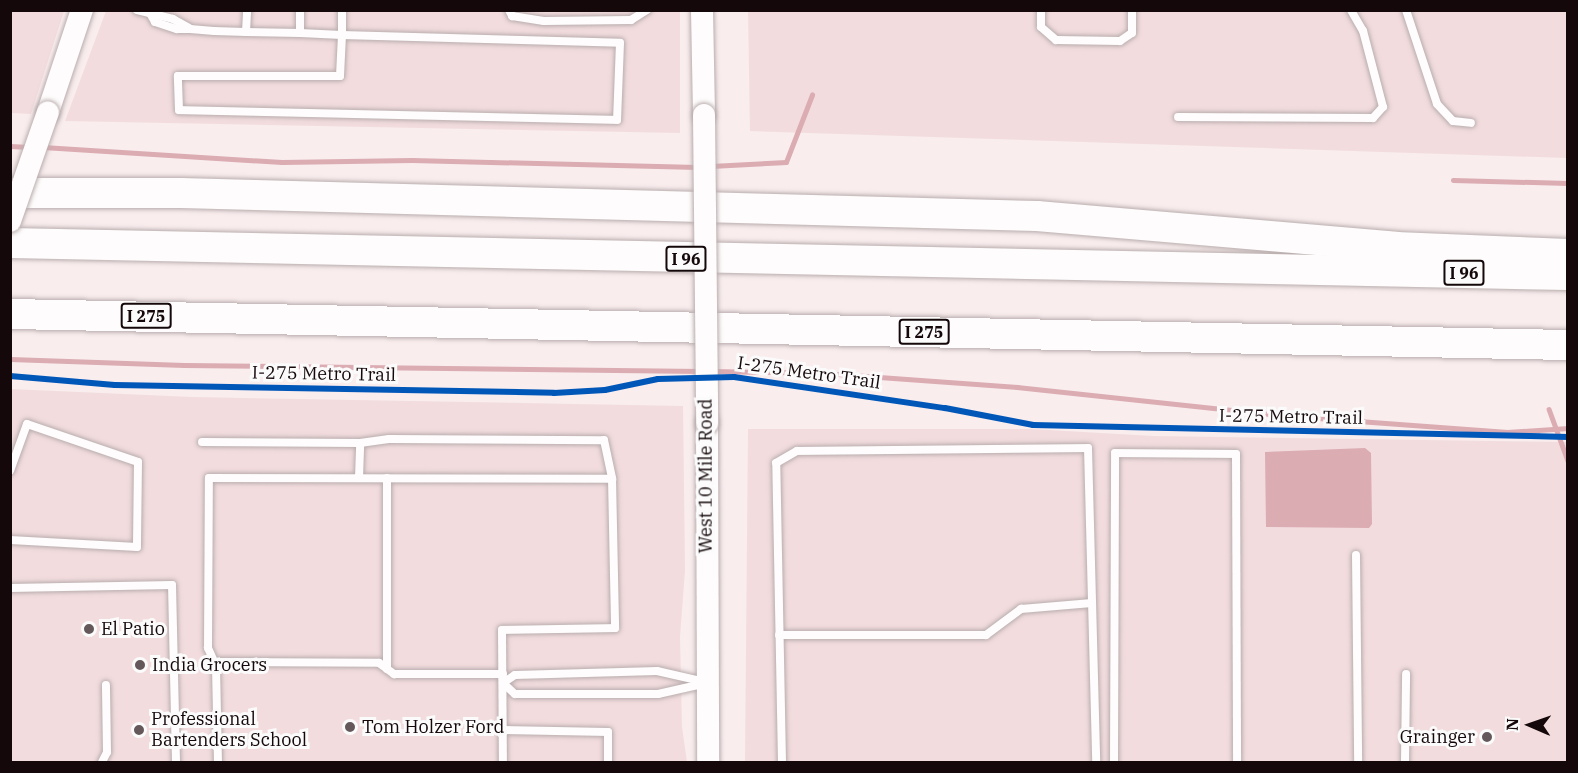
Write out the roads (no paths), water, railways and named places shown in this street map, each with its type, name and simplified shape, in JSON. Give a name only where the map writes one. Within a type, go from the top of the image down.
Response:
[{"type":"highway","points":[[10,172],[143,179],[181,193]]},
{"type":"highway","points":[[10,193],[181,193],[1036,216],[1396,247],[1568,254]]},
{"type":"highway","name":"I 96","points":[[10,243],[1568,275]]},
{"type":"highway","name":"I 275","points":[[10,314],[1568,345]]},
{"type":"main road","points":[[10,221],[82,10]]},
{"type":"main road","name":"West 10 Mile Road","points":[[702,10],[708,762]]},
{"type":"lane","points":[[136,10],[150,15],[155,22],[170,27],[190,29],[246,32],[300,33],[342,35],[620,43],[617,120],[179,110],[178,76],[340,76],[342,35],[342,10]]},
{"type":"lane","points":[[246,32],[247,10]]},
{"type":"lane","points":[[300,10],[300,33]]},
{"type":"lane","points":[[509,10],[512,16],[544,21],[631,20],[646,10]]},
{"type":"lane","points":[[1041,10],[1041,27],[1056,40],[1120,41],[1132,33],[1132,10]]},
{"type":"lane","points":[[1178,117],[1373,118],[1383,107],[1362,31],[1351,10]]},
{"type":"lane","points":[[1406,10],[1437,104],[1453,121],[1472,123]]},
{"type":"lane","points":[[10,471],[27,424],[138,462],[137,547],[10,540]]},
{"type":"lane","points":[[202,442],[360,443],[389,439],[604,440],[612,479],[615,628],[502,630],[503,762]]},
{"type":"lane","points":[[359,478],[360,443]]},
{"type":"lane","points":[[782,762],[776,463],[797,451],[1088,447],[1096,762]]},
{"type":"lane","points":[[1114,762],[1115,453],[1236,454],[1237,762]]},
{"type":"lane","points":[[218,762],[214,662],[208,648],[209,478],[612,479]]},
{"type":"lane","points":[[387,478],[387,669]]},
{"type":"lane","points":[[1356,555],[1358,762]]},
{"type":"lane","points":[[10,588],[172,585],[176,762]]},
{"type":"lane","points":[[779,635],[986,635],[1021,609],[1092,603]]},
{"type":"lane","points":[[214,662],[379,663],[394,674],[503,679],[515,675],[657,671],[707,683]]},
{"type":"lane","points":[[1405,762],[1406,674]]},
{"type":"lane","points":[[503,679],[515,694],[658,694],[707,683]]},
{"type":"lane","points":[[102,762],[107,752],[106,686]]},
{"type":"lane","points":[[503,730],[608,732],[608,762]]},
{"type":"waterway","points":[[711,166],[786,162],[812,95]]},
{"type":"waterway","points":[[10,146],[29,147]]},
{"type":"waterway","points":[[43,147],[282,162],[412,160],[697,167]]},
{"type":"waterway","points":[[1453,180],[1568,183]]},
{"type":"waterway","points":[[10,359],[184,365],[701,371]]},
{"type":"waterway","points":[[712,371],[824,373],[1017,387],[1277,415],[1507,432],[1568,428]]},
{"type":"waterway","points":[[1549,409],[1568,461]]},
{"type":"place","name":"El Patio","points":[[89,629]]},
{"type":"place","name":"India Grocers","points":[[140,665]]},
{"type":"place","name":"Tom Holzer Ford","points":[[350,727]]},
{"type":"place","name":"Professional Bartenders School","points":[[139,730]]},
{"type":"place","name":"Grainger","points":[[1487,737]]}]
